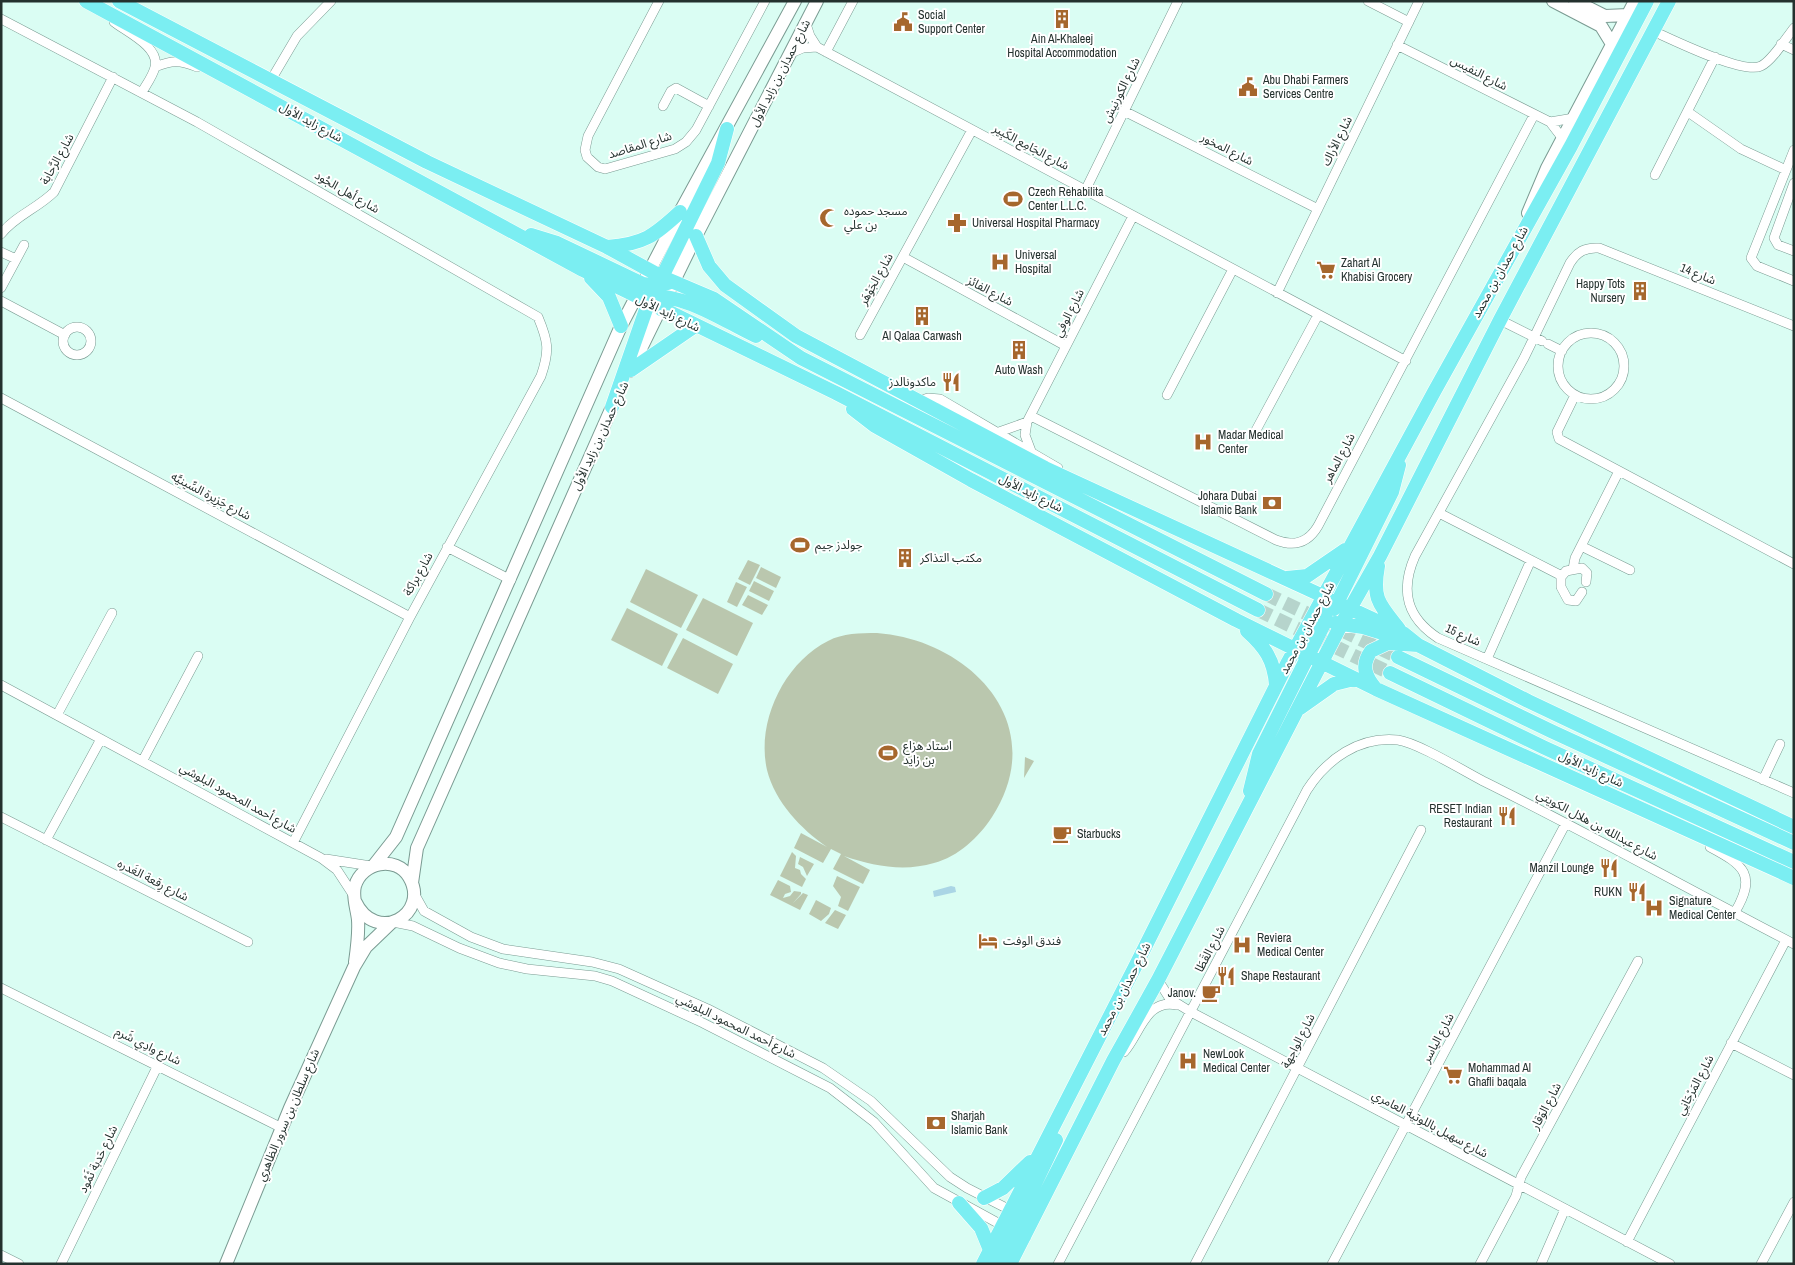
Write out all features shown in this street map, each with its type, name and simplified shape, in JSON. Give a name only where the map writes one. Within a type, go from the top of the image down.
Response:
[{"type":"main road","name":"شارع زايد الأول","points":[[86,1],[237,81],[583,270],[655,290],[714,300],[801,358],[1266,594]]},
{"type":"main road","name":"شارع زايد الأول","points":[[119,1],[427,162],[607,247],[695,326],[836,393],[1258,610]]},
{"type":"main road","name":"شارع حمدان بن زايد الأول","points":[[413,889],[417,848],[612,406],[631,370],[680,212],[796,1]]},
{"type":"main road","name":"شارع حمدان بن زايد الأول","points":[[373,866],[396,837],[621,326],[655,290],[696,236],[818,1]]},
{"type":"main road","points":[[1553,1],[1601,26],[1612,44]]},
{"type":"main road","points":[[1575,1],[1606,16],[1628,14]]},
{"type":"main road","points":[[1519,240],[1537,190],[1635,1]]},
{"type":"main road","name":"شارع حمدان بن محمد","points":[[1010,1264],[1013,1231],[1021,1216],[1040,1151],[1138,964],[1295,649],[1519,240],[1647,1]]},
{"type":"main road","name":"شارع حمدان بن محمد","points":[[984,1264],[990,1250],[1013,1231],[1113,1061],[1158,980],[1296,712],[1315,659],[1342,623],[1380,556],[1500,320],[1669,1]]},
{"type":"main road","points":[[612,406],[655,290],[714,174],[722,152],[727,129]]},
{"type":"main road","points":[[607,247],[638,243],[663,227],[680,212]]},
{"type":"main road","points":[[512,231],[557,243],[801,358]]},
{"type":"main road","points":[[696,236],[710,266],[725,285],[796,336]]},
{"type":"main road","points":[[583,270],[609,297],[621,326]]},
{"type":"main road","points":[[714,300],[796,336],[1010,450],[1403,633]]},
{"type":"main road","points":[[631,370],[695,326]]},
{"type":"main road","points":[[836,393],[875,426],[1088,543],[1236,620],[1354,679],[1794,878]]},
{"type":"main road","points":[[1248,804],[1259,754],[1315,659],[1326,623],[1395,484],[1399,457]]},
{"type":"main road","points":[[1285,578],[1307,576],[1332,561],[1352,545]]},
{"type":"main road","points":[[1380,556],[1375,593],[1382,607],[1403,633],[1418,645]]},
{"type":"main road","points":[[1323,596],[1326,623]]},
{"type":"main road","points":[[1236,620],[1257,640],[1269,655],[1274,669],[1276,685]]},
{"type":"main road","points":[[1295,649],[1309,632],[1326,623],[1342,623],[1373,629],[1418,645],[1537,705],[1794,826]]},
{"type":"main road","points":[[1376,689],[1368,679],[1364,668],[1371,651],[1388,643],[1418,645]]},
{"type":"main road","name":"شارع زايد الأول","points":[[1398,657],[1551,731],[1794,842]]},
{"type":"main road","name":"شارع زايد الأول","points":[[1390,673],[1543,747],[1794,862]]},
{"type":"main road","points":[[1296,712],[1334,684],[1354,679]]},
{"type":"main road","points":[[383,863],[401,868],[413,889],[410,908],[400,919],[392,923],[379,924],[368,920],[360,912],[354,898],[358,878],[373,866],[383,863]]},
{"type":"main road","name":"شارع سلطان بن سرور الظاهري","points":[[354,898],[358,934],[354,967]]},
{"type":"main road","name":"شارع سلطان بن سرور الظاهري","points":[[226,1264],[282,1128],[354,967],[370,943],[392,923]]},
{"type":"main road","points":[[1021,1216],[1067,1118],[1070,1107],[1069,1095]]},
{"type":"main road","points":[[984,1198],[1010,1182],[1040,1151]]},
{"type":"main road","points":[[959,1203],[982,1228],[990,1250]]},
{"type":"main road","points":[[997,1264],[1013,1231]]},
{"type":"street","points":[[272,80],[297,36],[331,1]]},
{"type":"street","name":"شارع المقاصد","points":[[659,1],[588,136],[585,150],[587,157],[598,167],[612,168],[674,149],[692,136],[765,1]]},
{"type":"street","points":[[821,50],[853,1]]},
{"type":"street","name":"شارع الكورنيش","points":[[1086,191],[1178,1]]},
{"type":"street","points":[[1368,1],[1409,22]]},
{"type":"street","name":"شارع الأراك","points":[[1277,293],[1419,1]]},
{"type":"street","points":[[99,8],[111,21],[148,48],[152,54],[155,67]]},
{"type":"street","name":"شارع أهل الجُود","points":[[1,19],[142,92],[276,166],[538,316]]},
{"type":"street","points":[[806,24],[821,50]]},
{"type":"street","points":[[1653,31],[1715,58],[1740,67],[1754,68],[1766,63],[1794,28]]},
{"type":"street","points":[[1780,44],[1794,50]]},
{"type":"street","name":"شارع النفيس","points":[[1397,45],[1550,122]]},
{"type":"street","points":[[791,53],[803,48],[821,50]]},
{"type":"street","name":"شارع الجَامِع الكَبِير","points":[[821,50],[1406,361]]},
{"type":"street","points":[[1655,175],[1715,58]]},
{"type":"street","points":[[142,92],[155,67],[170,60],[237,81]]},
{"type":"street","name":"شارع الرَّحابة","points":[[1,234],[12,223],[42,204],[54,192],[113,78]]},
{"type":"street","points":[[663,106],[671,91],[676,88],[709,106]]},
{"type":"street","name":"شارع المخور","points":[[1124,111],[1318,209]]},
{"type":"street","points":[[1688,112],[1740,149],[1786,170]]},
{"type":"street","name":"شارع الماهر","points":[[1029,419],[1276,540],[1296,544],[1308,538],[1318,526],[1534,115]]},
{"type":"street","points":[[1562,139],[1550,122],[1574,118]]},
{"type":"street","name":"شارع الجَوْهَر","points":[[860,335],[972,130]]},
{"type":"street","points":[[1794,150],[1751,258],[1757,266],[1794,281]]},
{"type":"street","points":[[1794,183],[1774,238],[1778,245],[1794,251]]},
{"type":"street","name":"شارع الوفي","points":[[1031,451],[1025,435],[1029,419],[1133,216]]},
{"type":"street","points":[[1,288],[24,245]]},
{"type":"street","name":"شارع 14","points":[[1592,247],[1605,250],[1794,326]]},
{"type":"street","name":"شارع 15","points":[[1592,247],[1579,252],[1574,257],[1541,341],[1439,513],[1408,574],[1408,600],[1416,618],[1431,633],[1794,794]]},
{"type":"street","points":[[1,252],[16,259]]},
{"type":"street","name":"شارع الفائز","points":[[903,257],[1066,346]]},
{"type":"street","points":[[1167,395],[1233,269]]},
{"type":"street","points":[[1,302],[64,335]]},
{"type":"street","points":[[1254,434],[1318,315]]},
{"type":"street","name":"شارع براكة","points":[[293,842],[447,547],[541,376],[548,356],[547,338],[538,316]]},
{"type":"street","points":[[1500,320],[1562,351]]},
{"type":"street","points":[[1594,334],[1612,341],[1623,357],[1623,376],[1612,392],[1594,399],[1576,395],[1566,387],[1560,376],[1559,364],[1562,351],[1576,338],[1594,334]]},
{"type":"street","points":[[1576,395],[1557,432],[1557,437],[1794,564]]},
{"type":"street","name":"شارع جَزِيرة السِّينيَّه","points":[[1,398],[410,617]]},
{"type":"street","points":[[918,401],[928,398],[940,400],[1031,451],[1081,484]]},
{"type":"street","points":[[998,432],[1029,419]]},
{"type":"street","points":[[1573,569],[1574,561],[1581,546],[1619,471]]},
{"type":"street","points":[[1439,513],[1562,576]]},
{"type":"street","points":[[1581,546],[1630,570]]},
{"type":"street","points":[[447,547],[510,580]]},
{"type":"street","points":[[1487,659],[1530,560]]},
{"type":"street","points":[[1582,592],[1576,601],[1568,600],[1560,584],[1562,576],[1573,569],[1579,568],[1585,571],[1588,577],[1586,582]]},
{"type":"street","points":[[57,715],[112,612]]},
{"type":"street","points":[[143,760],[198,656]]},
{"type":"street","name":"شارع أحمد المحمود البلوشي","points":[[1,685],[143,760],[321,858],[344,878],[354,898]]},
{"type":"street","points":[[46,840],[101,739]]},
{"type":"street","name":"شارع القَطَا","points":[[1058,1264],[1307,790],[1327,763],[1335,756],[1348,750],[1383,740],[1396,740],[1408,742],[1446,763]]},
{"type":"street","points":[[1763,780],[1780,744]]},
{"type":"street","name":"شارع عبدالله بن هلال الكويتي","points":[[1446,763],[1566,823],[1790,942]]},
{"type":"street","name":"شارع رِقعة الغَدره","points":[[1,817],[248,942]]},
{"type":"street","name":"شارع الياسر","points":[[1332,1264],[1566,823]]},
{"type":"street","points":[[1674,824],[1686,833],[1731,858],[1741,867],[1747,886],[1735,912]]},
{"type":"street","name":"شارع الواجهة","points":[[1195,1264],[1421,830]]},
{"type":"street","name":"شارع أحمد المحمود البلوشي","points":[[321,858],[373,866]]},
{"type":"street","name":"شارع أحمد المحمود البلوشي","points":[[413,889],[424,911],[471,938],[503,949],[592,962],[619,969],[708,1010],[823,1068],[871,1101],[945,1173],[984,1198],[1021,1216]]},
{"type":"street","name":"شارع أحمد المحمود البلوشي","points":[[392,923],[413,926],[459,948],[499,963],[527,969],[600,977],[622,985],[702,1023],[830,1088],[874,1122],[926,1182],[959,1203],[1013,1231]]},
{"type":"street","name":"شارع المَرْجَانِي","points":[[1627,1242],[1731,1042],[1790,942]]},
{"type":"street","name":"شارع الوَقار","points":[[1480,1264],[1516,1196],[1522,1177],[1638,961]]},
{"type":"street","name":"شارع سهيل باللوتية العامري","points":[[1158,980],[1166,995],[1179,1006],[1670,1264]]},
{"type":"street","name":"شارع وادِي شَرم","points":[[1,988],[282,1128]]},
{"type":"street","points":[[1113,1061],[1129,1045],[1154,1008],[1166,1004],[1179,1006]]},
{"type":"street","points":[[1731,1042],[1794,1075]]},
{"type":"street","name":"شارع حَدبة ثَمُود","points":[[61,1264],[158,1066]]},
{"type":"street","points":[[1762,1264],[1794,1202]]},
{"type":"street","points":[[1541,1264],[1565,1209]]},
{"type":"street","points":[[1,1255],[19,1264]]},
{"type":"green space","points":[[748,560],[760,565],[750,585],[738,579]]},
{"type":"green space","points":[[761,567],[781,577],[776,588],[756,578]]},
{"type":"green space","points":[[646,569],[698,595],[681,628],[630,602]]},
{"type":"green space","points":[[754,581],[774,591],[769,601],[749,591]]},
{"type":"green space","points":[[736,582],[747,587],[737,607],[727,602]]},
{"type":"green space","points":[[748,595],[768,605],[762,615],[742,605]]},
{"type":"green space","points":[[703,598],[753,623],[737,656],[686,630]]},
{"type":"green space","points":[[627,608],[678,634],[662,666],[611,640]]},
{"type":"green space","name":"استاد هزاع بن زايد","points":[[858,633],[877,633],[911,639],[943,652],[970,670],[992,693],[1007,720],[1012,750],[1008,783],[992,817],[974,839],[951,856],[923,866],[889,867],[866,863],[844,856],[870,870],[863,884],[833,869],[841,854],[831,849],[823,863],[794,848],[801,833],[827,847],[790,814],[776,793],[767,770],[765,752],[766,733],[770,714],[786,679],[812,651],[840,636]]},
{"type":"green space","points":[[683,638],[733,664],[718,694],[667,668]]},
{"type":"green space","points":[[1025,757],[1034,761],[1024,778]]},
{"type":"green space","points":[[792,852],[796,856],[795,868],[800,870],[806,879],[802,887],[780,876]]},
{"type":"green space","points":[[800,857],[814,864],[807,876],[803,867],[798,864]]},
{"type":"green space","points":[[837,876],[860,887],[848,911],[838,906],[841,897],[833,886]]},
{"type":"green space","points":[[778,880],[790,886],[791,892],[785,894],[783,898],[790,896],[794,891],[801,892],[793,903],[803,893],[808,895],[800,910],[770,895]]},
{"type":"green space","points":[[816,900],[831,908],[829,914],[821,921],[809,914]]},
{"type":"green space","points":[[835,910],[846,915],[838,929],[825,923]]},
{"type":"water","points":[[951,886],[955,887],[956,892],[934,897],[933,891]]},
{"type":"tunnel","points":[[1266,594],[1398,657]]},
{"type":"tunnel","points":[[1258,610],[1390,673]]},
{"type":"place","name":"Ain Al-Khaleej Hospital Accommodation","points":[[1062,19]]},
{"type":"place","name":"Social Support Center","points":[[903,22]]},
{"type":"place","name":"Abu Dhabi Farmers Services Centre","points":[[1248,87]]},
{"type":"place","name":"Czech Rehabilita Center L.L.C.","points":[[1013,199]]},
{"type":"place","name":"مسجد حموده بن علي","points":[[829,218]]},
{"type":"place","name":"Universal Hospital Pharmacy","points":[[957,223]]},
{"type":"place","name":"Universal Hospital","points":[[1000,262]]},
{"type":"place","name":"Zahart Al Khabisi Grocery","points":[[1326,270]]},
{"type":"place","name":"Happy Tots Nursery","points":[[1640,291]]},
{"type":"place","name":"Al Qalaa Carwash","points":[[922,316]]},
{"type":"place","name":"Auto Wash","points":[[1019,350]]},
{"type":"place","name":"ماكدونالدز","points":[[951,382]]},
{"type":"place","name":"Madar Medical Center","points":[[1203,442]]},
{"type":"place","name":"Johara Dubai Islamic Bank","points":[[1272,503]]},
{"type":"place","name":"جولدز جيم","points":[[800,545]]},
{"type":"place","name":"مكتب التذاكر","points":[[905,558]]},
{"type":"place","name":"استاد هزاع بن زايد","points":[[888,753]]},
{"type":"place","name":"RESET Indian Restaurant","points":[[1507,816]]},
{"type":"place","name":"Starbucks","points":[[1062,834]]},
{"type":"place","name":"Manzil Lounge","points":[[1609,868]]},
{"type":"place","name":"RUKN","points":[[1637,892]]},
{"type":"place","name":"Signature Medical Center","points":[[1654,908]]},
{"type":"place","name":"فندق الوفت","points":[[988,941]]},
{"type":"place","name":"Reviera Medical Center","points":[[1242,945]]},
{"type":"place","name":"Shape Restaurant","points":[[1226,976]]},
{"type":"place","name":"Janov.","points":[[1211,993]]},
{"type":"place","name":"NewLook Medical Center","points":[[1188,1061]]},
{"type":"place","name":"Mohammad Al Ghafli baqala","points":[[1453,1075]]},
{"type":"place","name":"Sharjah Islamic Bank","points":[[936,1123]]}]
